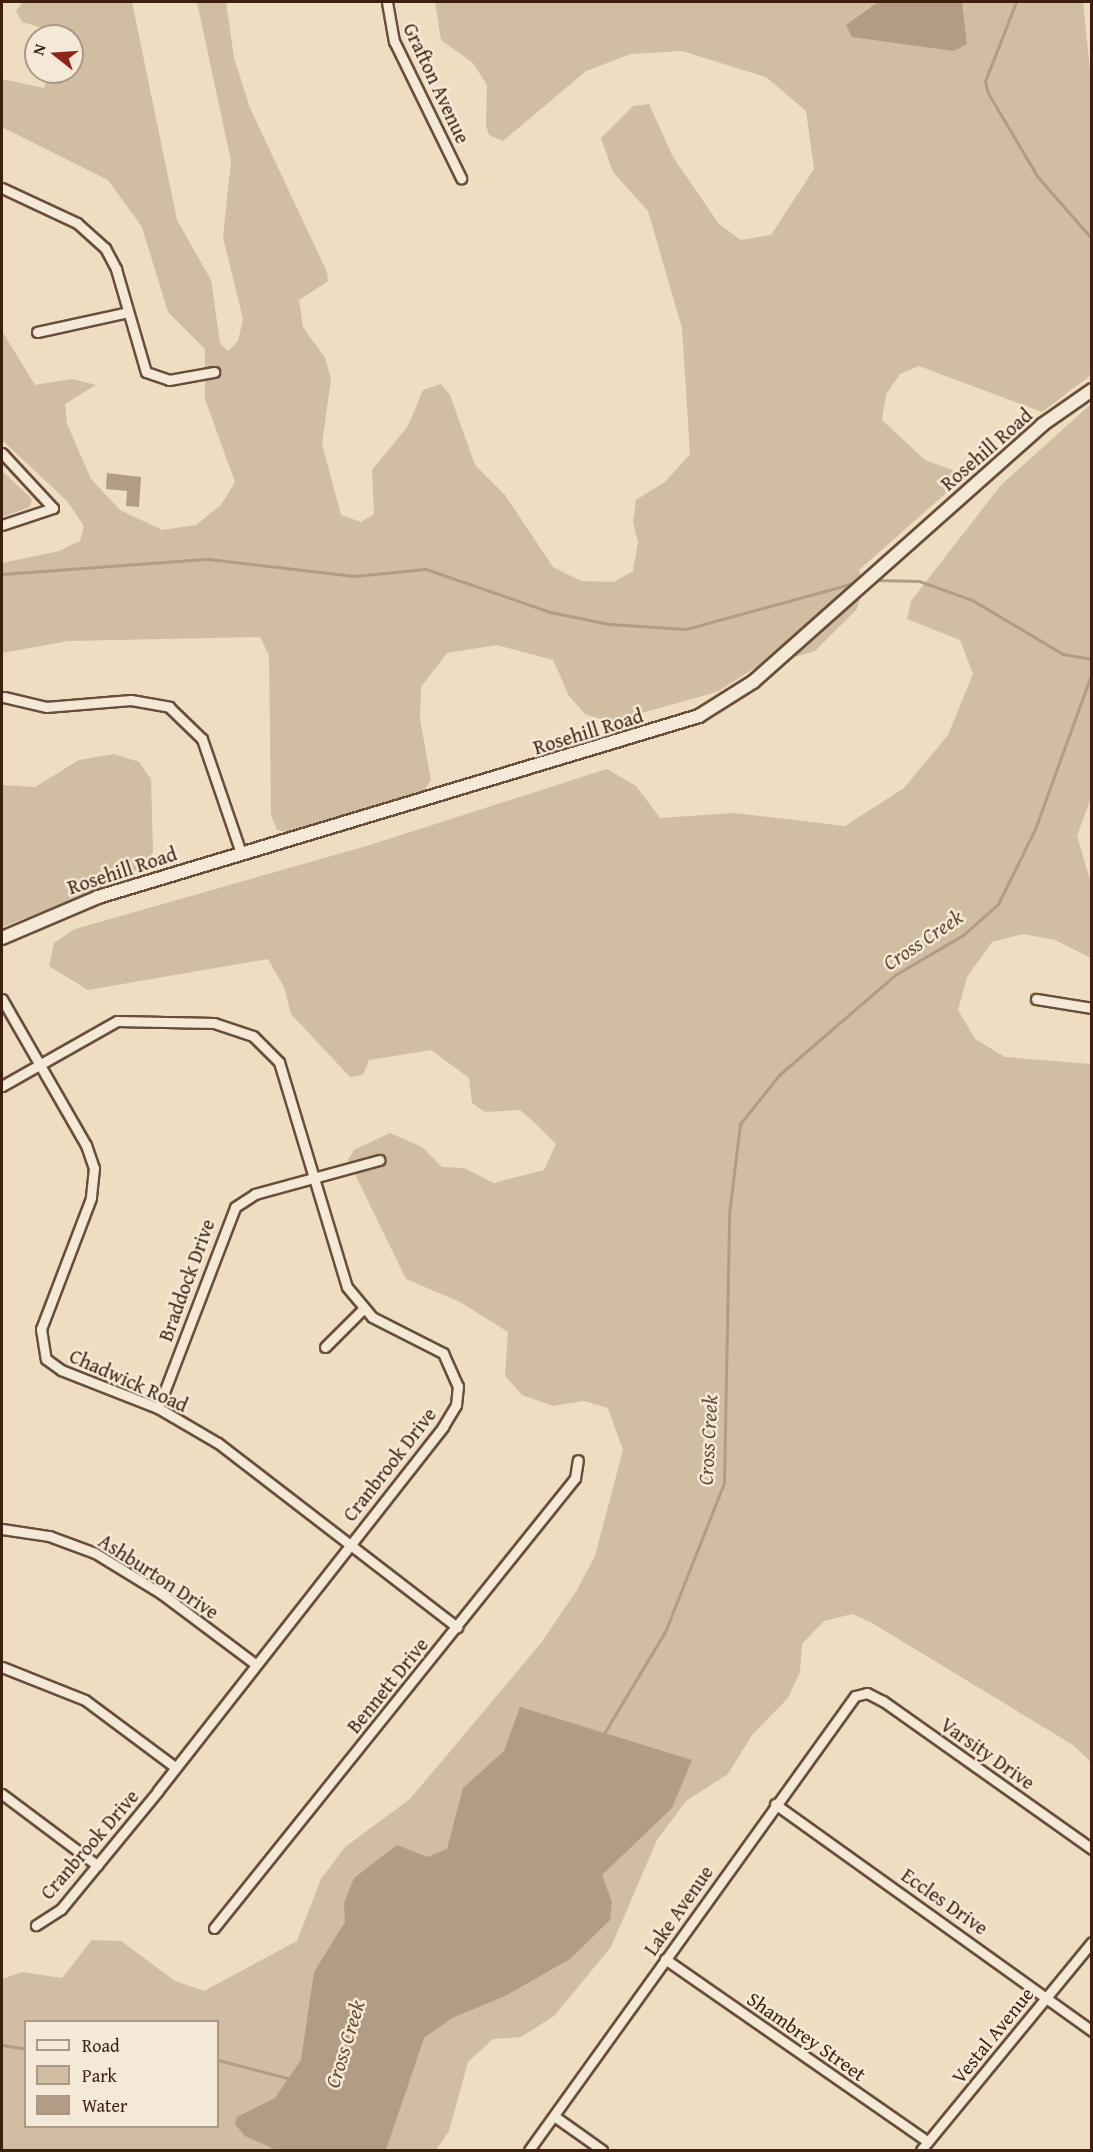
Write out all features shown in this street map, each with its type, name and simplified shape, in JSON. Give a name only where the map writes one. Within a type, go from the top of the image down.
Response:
[{"type":"main road","name":"Rosehill Road","points":[[2,938],[98,897],[676,725],[721,704],[793,648],[1042,425],[1092,390]]},
{"type":"street","name":"Grafton Avenue","points":[[387,2],[394,41],[461,178]]},
{"type":"street","points":[[2,188],[97,238],[116,269],[139,360],[151,376],[169,380],[214,372]]},
{"type":"street","points":[[37,332],[128,312]]},
{"type":"street","points":[[2,453],[53,508],[2,525]]},
{"type":"street","points":[[4,697],[46,707],[131,700],[169,707],[202,739],[241,853]]},
{"type":"street","name":"Chadwick Road","points":[[2,999],[86,1145],[95,1180],[41,1329],[41,1348],[61,1370],[158,1408],[263,1473],[457,1627]]},
{"type":"street","points":[[1036,999],[1092,1008]]},
{"type":"street","points":[[2,1086],[38,1062],[117,1021],[230,1024],[263,1043],[279,1062],[337,1265],[363,1309],[325,1347]]},
{"type":"street","name":"Braddock Drive","points":[[158,1408],[231,1212],[249,1196],[379,1160]]},
{"type":"street","name":"Cranbrook Drive","points":[[36,1925],[61,1909],[97,1865],[254,1663],[443,1427],[457,1399],[455,1374],[443,1353],[363,1309]]},
{"type":"street","name":"Bennett Drive","points":[[214,1928],[575,1478],[579,1460]]},
{"type":"street","name":"Ashburton Drive","points":[[2,1529],[49,1536],[95,1553],[162,1594],[254,1663]]},
{"type":"street","points":[[2,1667],[85,1700],[175,1767]]},
{"type":"street","name":"Lake Avenue","points":[[529,2151],[775,1804],[861,1694]]},
{"type":"street","name":"Varsity Drive","points":[[861,1694],[883,1701],[1092,1850]]},
{"type":"street","points":[[2,1794],[97,1865]]},
{"type":"street","name":"Eccles Drive","points":[[775,1804],[1047,1996],[1092,2031]]},
{"type":"street","name":"Vestal Avenue","points":[[921,2151],[1092,1941]]},
{"type":"street","name":"Shambrey Street","points":[[665,1959],[928,2142]]},
{"type":"street","points":[[554,2116],[602,2151]]},
{"type":"green space","points":[[23,2],[132,2],[177,220],[211,280],[220,343],[228,351],[238,341],[243,319],[223,237],[231,161],[197,2],[226,2],[234,58],[250,108],[327,272],[328,281],[299,300],[303,327],[325,358],[331,379],[322,444],[341,515],[361,522],[374,514],[372,470],[408,426],[423,390],[441,384],[450,395],[475,465],[505,495],[553,567],[581,581],[614,582],[633,571],[638,542],[633,522],[636,500],[665,482],[690,454],[682,328],[648,211],[613,172],[601,138],[633,106],[649,104],[673,157],[719,224],[741,240],[771,235],[814,169],[806,111],[766,77],[682,51],[631,54],[586,71],[503,141],[489,135],[486,125],[487,85],[473,63],[441,40],[435,2],[1083,2],[1092,90],[1091,375],[1042,412],[919,366],[900,374],[886,394],[882,420],[925,460],[955,471],[954,486],[859,570],[864,585],[857,609],[815,651],[753,669],[717,692],[609,722],[585,714],[569,696],[553,660],[497,645],[447,653],[421,687],[420,719],[431,780],[422,793],[291,833],[277,830],[271,815],[269,655],[260,637],[68,641],[2,653],[2,563],[59,551],[80,541],[84,526],[67,501],[2,440],[2,331],[35,385],[72,379],[96,385],[65,404],[67,424],[91,479],[120,510],[162,530],[196,525],[221,505],[235,482],[205,399],[205,349],[168,312],[142,227],[108,180],[2,127],[2,79],[44,88],[45,84],[84,84],[84,24],[29,24],[22,22],[16,11]]},
{"type":"green space","points":[[1091,404],[1092,795],[1077,836],[1091,883],[1091,958],[1055,940],[1023,934],[992,942],[967,977],[958,1010],[975,1039],[1005,1057],[1091,1064],[1091,1762],[1073,1745],[872,1623],[852,1614],[824,1621],[802,1644],[800,1672],[788,1698],[752,1735],[728,1774],[686,1801],[657,1840],[611,1947],[554,2016],[521,2037],[493,2039],[468,2062],[449,2131],[436,2150],[2,2150],[2,1979],[22,1972],[62,1978],[92,1940],[121,1941],[175,1981],[204,1991],[297,1941],[321,1879],[345,1847],[410,1799],[541,1643],[577,1590],[595,1556],[623,1450],[608,1408],[584,1401],[553,1406],[522,1395],[505,1376],[508,1332],[460,1302],[406,1279],[348,1160],[354,1150],[390,1133],[422,1147],[442,1167],[464,1168],[494,1183],[544,1170],[556,1144],[537,1125],[520,1110],[485,1112],[472,1103],[469,1078],[431,1050],[369,1060],[363,1075],[350,1077],[291,1014],[284,987],[268,959],[88,990],[49,966],[54,943],[75,929],[370,845],[607,769],[636,786],[660,818],[734,813],[845,826],[904,788],[948,735],[973,674],[960,640],[907,619],[911,601],[1001,485]]},
{"type":"green space","points":[[2,471],[32,499],[30,507],[2,517]]},
{"type":"green space","points":[[114,754],[139,762],[151,779],[153,852],[141,874],[2,927],[2,785],[35,787],[79,760]]},
{"type":"water","points":[[878,2],[962,2],[967,44],[954,51],[852,37],[846,25]]},
{"type":"water","points":[[107,473],[141,477],[139,507],[126,506],[127,491],[106,489]]},
{"type":"water","points":[[520,1707],[692,1760],[672,1808],[602,1875],[612,1902],[610,1920],[570,1959],[505,1996],[452,2018],[424,2038],[386,2150],[276,2150],[245,2136],[235,2124],[237,2117],[275,2098],[301,2060],[314,1972],[345,1922],[344,1903],[354,1878],[397,1845],[427,1857],[447,1849],[463,1788],[504,1751]]},
{"type":"waterway","points":[[1016,2],[985,81],[988,93],[1037,176],[1092,239]]},
{"type":"waterway","points":[[2,574],[208,559],[354,576],[426,569],[550,612],[609,624],[686,629],[858,582]]},
{"type":"waterway","points":[[874,580],[919,581],[972,600],[1063,654],[1092,659]]},
{"type":"waterway","name":"Cross Creek","points":[[603,1735],[665,1632],[724,1483],[729,1214],[740,1124],[779,1075],[895,975],[963,935],[998,904],[1035,829],[1092,672]]},
{"type":"waterway","name":"Cross Creek","points":[[2,2045],[24,2049]]},
{"type":"waterway","name":"Cross Creek","points":[[219,2060],[291,2079]]}]
